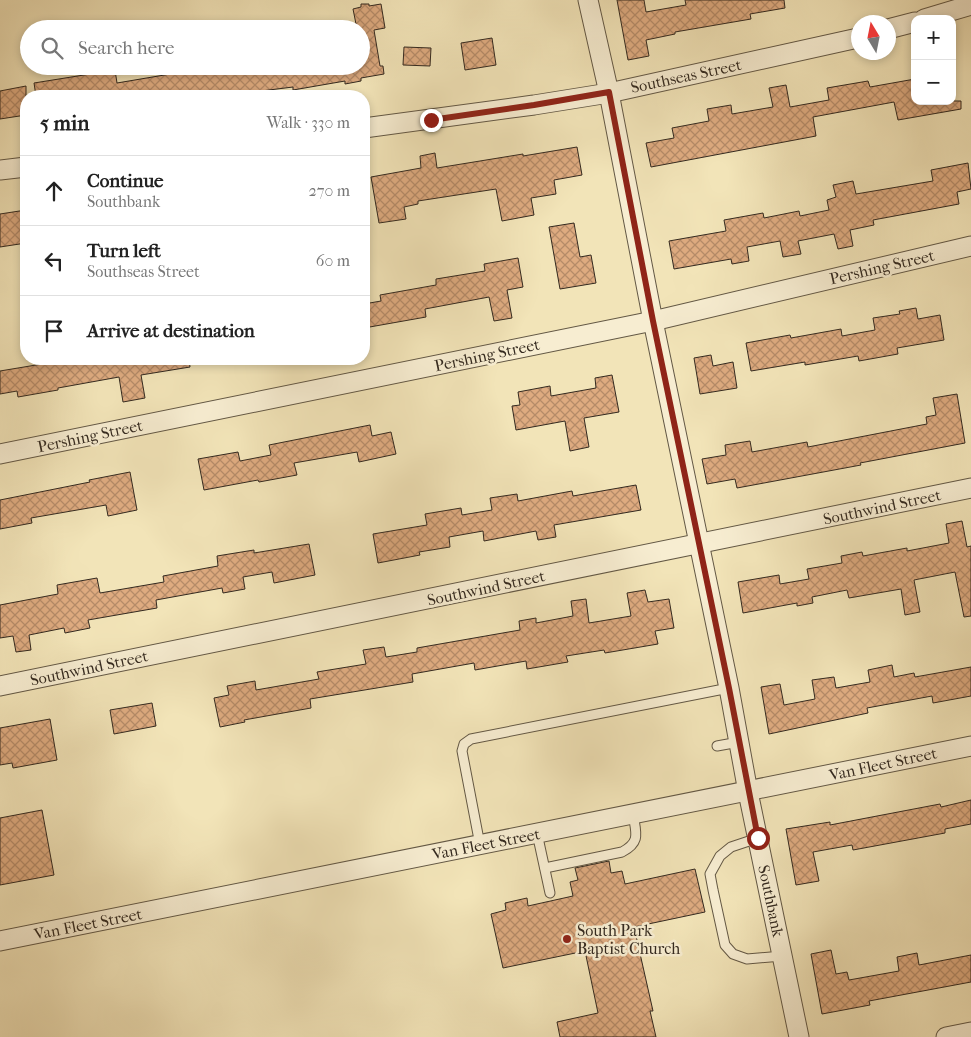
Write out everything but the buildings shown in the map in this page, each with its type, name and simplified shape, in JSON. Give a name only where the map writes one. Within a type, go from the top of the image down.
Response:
[{"type":"street","name":"Southbank","points":[[588,0],[609,92],[653,321],[799,1037]]},
{"type":"street","points":[[937,15],[971,5]]},
{"type":"street","points":[[896,28],[911,23]]},
{"type":"street","name":"Southseas Street","points":[[370,127],[524,107],[609,92],[851,40]]},
{"type":"street","points":[[0,170],[20,168]]},
{"type":"street","name":"Pershing Street","points":[[0,454],[653,321],[971,246]]},
{"type":"street","name":"Southwind Street","points":[[0,686],[971,488]]},
{"type":"street","name":"Van Fleet Street","points":[[0,941],[971,746]]},
{"type":"street","points":[[946,1037],[971,1032]]},
{"type":"lane","points":[[480,845],[462,750],[464,744],[471,739],[729,688]]},
{"type":"lane","points":[[717,746],[739,742]]},
{"type":"lane","points":[[545,868],[622,852],[629,848],[636,841],[637,835],[633,814]]},
{"type":"lane","points":[[537,833],[550,893]]},
{"type":"lane","points":[[758,838],[732,847],[720,856],[710,874],[712,890],[725,945],[732,954],[747,959],[782,956]]},
{"type":"place","name":"South Park Baptist Church","points":[[567,939]]},
{"type":"route","points":[[431,120],[609,92],[653,321],[758,838]]}]
